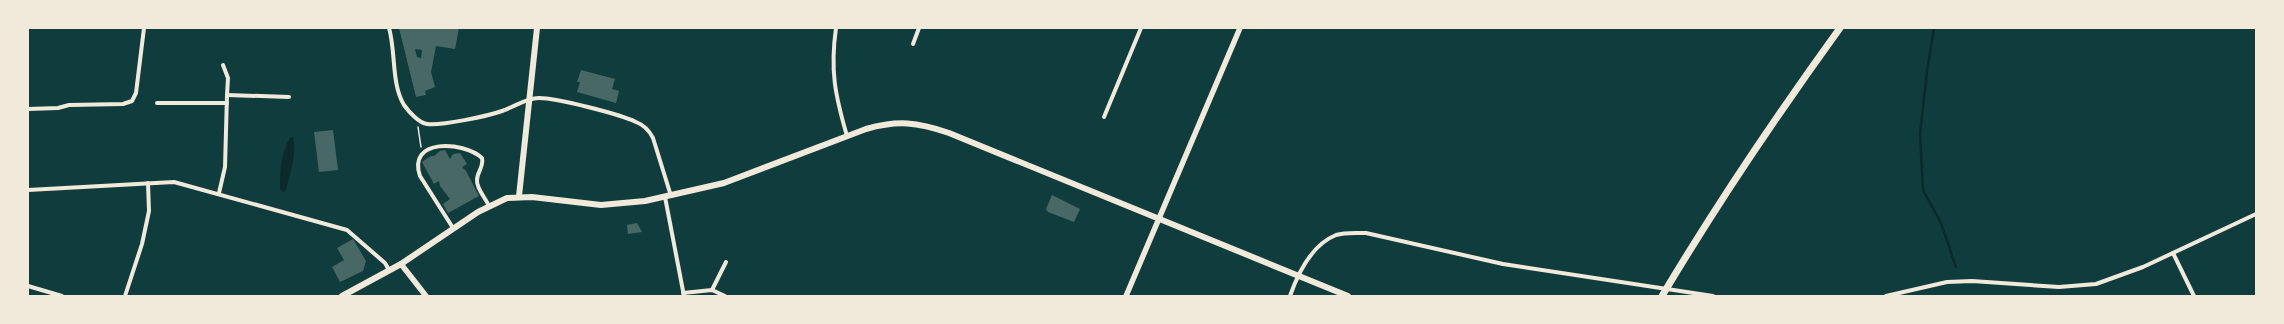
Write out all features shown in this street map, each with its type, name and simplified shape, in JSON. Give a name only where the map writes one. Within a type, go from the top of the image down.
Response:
[{"type":"main road","points":[[519,196],[537,28]]},
{"type":"main road","points":[[1662,296],[1738,175],[1794,91],[1840,28]]},
{"type":"main road","points":[[342,296],[401,264],[453,228],[489,206],[507,198],[519,196],[601,206],[627,204],[724,183],[847,136],[884,124],[906,122],[919,124],[949,133],[1298,277],[1348,296]]},
{"type":"street","points":[[28,109],[58,108],[69,105],[123,104],[132,100],[136,93],[144,28]]},
{"type":"street","points":[[388,28],[398,87],[404,105],[419,121],[427,124],[437,124],[501,112],[529,99],[538,98],[560,101],[640,124],[648,130],[653,138],[668,196],[684,295],[712,290],[725,296]]},
{"type":"street","points":[[836,28],[833,49],[833,77],[837,100],[847,136]]},
{"type":"street","points":[[913,44],[919,28]]},
{"type":"street","points":[[1104,118],[1141,28]]},
{"type":"street","points":[[1128,295],[1158,219],[1240,28]]},
{"type":"street","points":[[219,193],[225,167],[228,78],[223,65]]},
{"type":"street","points":[[227,95],[289,97]]},
{"type":"street","points":[[157,103],[227,103]]},
{"type":"street","points":[[453,228],[420,176],[417,160],[422,154],[434,147],[445,144],[457,146],[478,155],[483,162],[476,179],[477,184],[489,206]]},
{"type":"street","points":[[28,190],[174,182],[219,193],[347,230],[385,263],[389,270]]},
{"type":"street","points":[[125,296],[142,244],[149,211],[148,183]]},
{"type":"street","points":[[1886,296],[1947,282],[2059,287],[2090,285],[2113,279],[2256,214]]},
{"type":"street","points":[[1290,296],[1298,277],[1311,254],[1335,236],[1348,233],[1366,233],[1503,264],[1713,296]]},
{"type":"street","points":[[2173,253],[2194,296]]},
{"type":"street","points":[[712,290],[726,262]]},
{"type":"street","points":[[401,264],[426,296]]},
{"type":"street","points":[[28,286],[62,296]]},
{"type":"path","points":[[419,121],[418,129],[422,154]]},
{"type":"water","points":[[293,137],[294,150],[292,164],[286,190],[283,192],[280,189],[282,162],[287,144],[290,138]]},
{"type":"building","points":[[399,28],[459,28],[455,49],[436,46],[431,72],[435,87],[425,91],[426,95],[416,97]],"holes":[[[415,49],[422,50],[421,58],[417,57]]]},
{"type":"building","points":[[581,70],[615,79],[612,89],[619,91],[616,103],[577,92],[580,82],[577,82]]},
{"type":"building","points":[[333,130],[338,170],[319,172],[314,132]]},
{"type":"building","points":[[445,150],[450,159],[453,154],[460,153],[467,164],[462,167],[466,171],[479,196],[448,213],[443,204],[450,199],[440,186],[439,181],[434,184],[422,162],[440,151]]},
{"type":"building","points":[[1052,195],[1080,209],[1074,222],[1048,212],[1046,209]]},
{"type":"building","points":[[637,223],[642,232],[628,234],[627,225]]},
{"type":"building","points":[[353,239],[366,261],[363,271],[340,282],[332,267],[344,260],[337,248]]},
{"type":"waterway","points":[[1934,28],[1920,134],[1923,190],[1941,223],[1956,267]]}]
